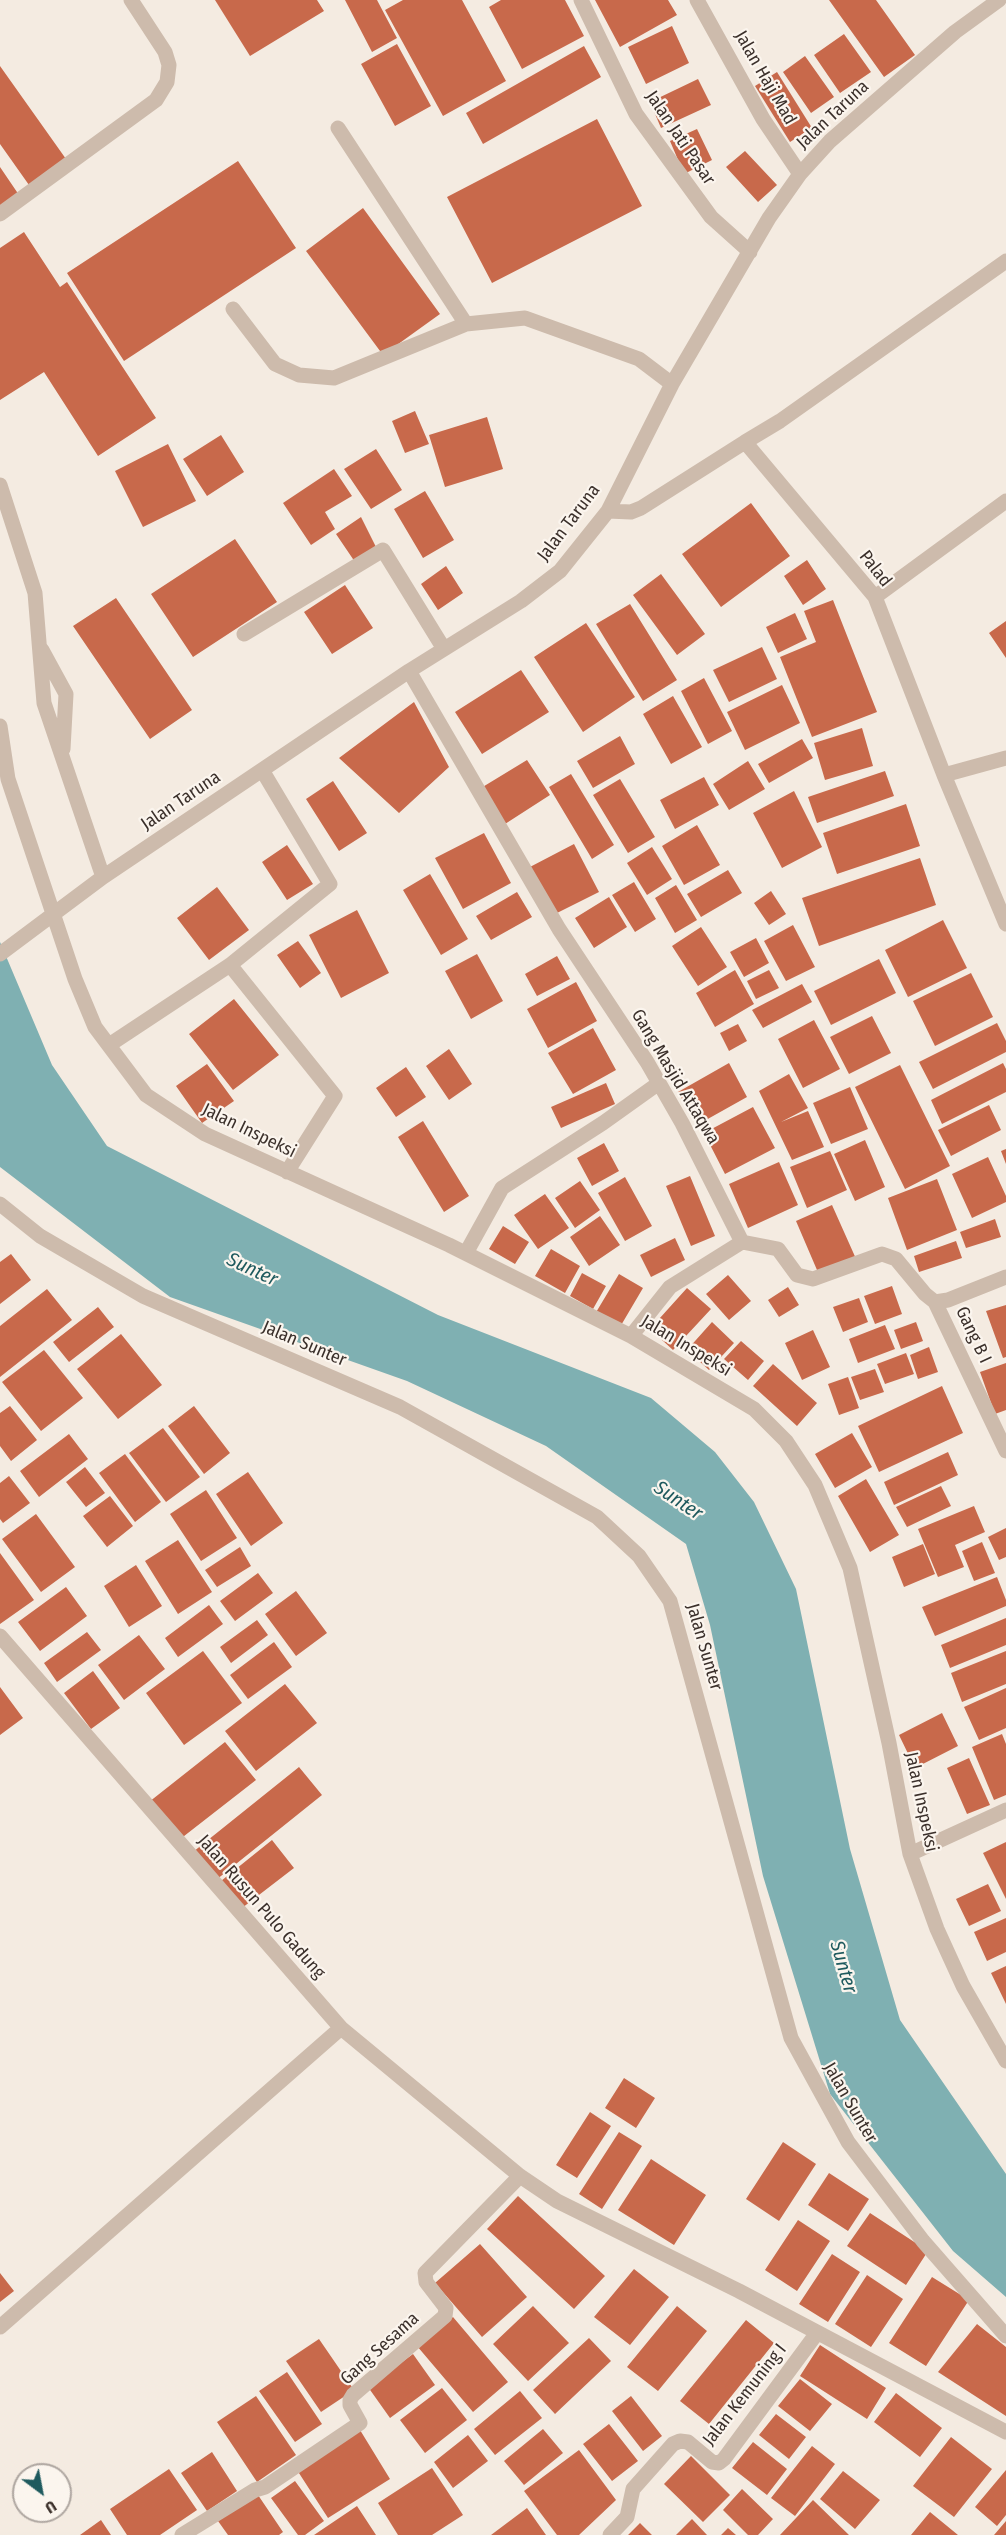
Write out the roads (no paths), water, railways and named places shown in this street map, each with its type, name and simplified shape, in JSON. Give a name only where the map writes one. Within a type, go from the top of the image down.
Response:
[{"type":"street","points":[[0,214],[156,100],[162,91],[167,82],[169,64],[165,52],[131,0]]},
{"type":"street","name":"Jalan Jati Pasar","points":[[581,0],[636,114],[711,217],[750,252]]},
{"type":"street","name":"Jalan Haji Mad","points":[[698,0],[763,119],[800,174]]},
{"type":"street","name":"Jalan Taruna","points":[[0,954],[54,916],[103,877],[410,671],[521,601],[560,571],[608,511],[672,384],[769,218],[800,174],[848,125],[955,32],[999,0]]},
{"type":"street","points":[[338,128],[466,324]]},
{"type":"street","points":[[608,511],[631,512],[641,508],[780,421],[1006,261]]},
{"type":"street","points":[[233,309],[275,364],[299,375],[333,378],[466,324],[525,318],[639,359],[672,384]]},
{"type":"street","name":"Palad","points":[[745,442],[875,597],[944,775],[1006,924]]},
{"type":"street","points":[[0,485],[35,593],[44,703],[103,877]]},
{"type":"street","points":[[875,597],[1006,501]]},
{"type":"street","points":[[244,634],[383,550],[444,649]]},
{"type":"street","points":[[40,644],[66,694],[63,758]]},
{"type":"street","name":"Gang Masjid Attaqwa","points":[[410,671],[559,929],[659,1083],[719,1192],[742,1242]]},
{"type":"street","name":"Jalan Inspeksi","points":[[0,726],[8,779],[75,979],[91,1017],[146,1095],[205,1134],[466,1253],[631,1336],[754,1409],[786,1441],[816,1485],[850,1568],[910,1854],[937,1929],[963,1986],[1006,2061]]},
{"type":"street","points":[[944,775],[1006,758]]},
{"type":"street","points":[[109,1045],[230,964],[330,884],[262,770]]},
{"type":"street","points":[[230,964],[335,1096],[287,1172]]},
{"type":"street","points":[[466,1253],[502,1188],[603,1123],[659,1083]]},
{"type":"street","name":"Jalan Sunter","points":[[0,1204],[40,1236],[143,1296],[400,1407],[597,1517],[639,1556],[670,1600],[791,2038],[848,2142],[923,2241],[1006,2336]]},
{"type":"street","points":[[631,1336],[670,1287],[742,1242],[778,1250],[797,1275],[813,1280],[882,1254],[896,1259],[925,1294],[935,1302],[948,1300],[1006,1277]]},
{"type":"street","name":"Gang B I","points":[[935,1302],[1006,1450]]},
{"type":"street","name":"Jalan Rusun Pulo Gadung","points":[[0,1636],[341,2028],[520,2176],[557,2201],[739,2291],[1006,2432]]},
{"type":"street","points":[[910,1854],[1006,1810]]},
{"type":"street","points":[[0,2327],[341,2028]]},
{"type":"street","name":"Gang Sesama","points":[[182,2535],[255,2490],[265,2487],[360,2423],[350,2405],[353,2395],[445,2316],[446,2308],[426,2282],[425,2272],[520,2176]]},
{"type":"street","name":"Jalan Kemuning I","points":[[610,2535],[627,2517],[633,2488],[673,2444],[680,2440],[688,2442],[712,2462],[719,2463],[724,2460],[817,2333]]},
{"type":"water","name":"Sunter","points":[[0,942],[52,1065],[107,1146],[438,1315],[651,1398],[715,1452],[754,1502],[796,1589],[850,1849],[900,2020],[1006,2174],[1006,2297],[953,2251],[830,2094],[763,1876],[710,1625],[686,1544],[546,1446],[407,1381],[170,1297],[0,1167]]}]
